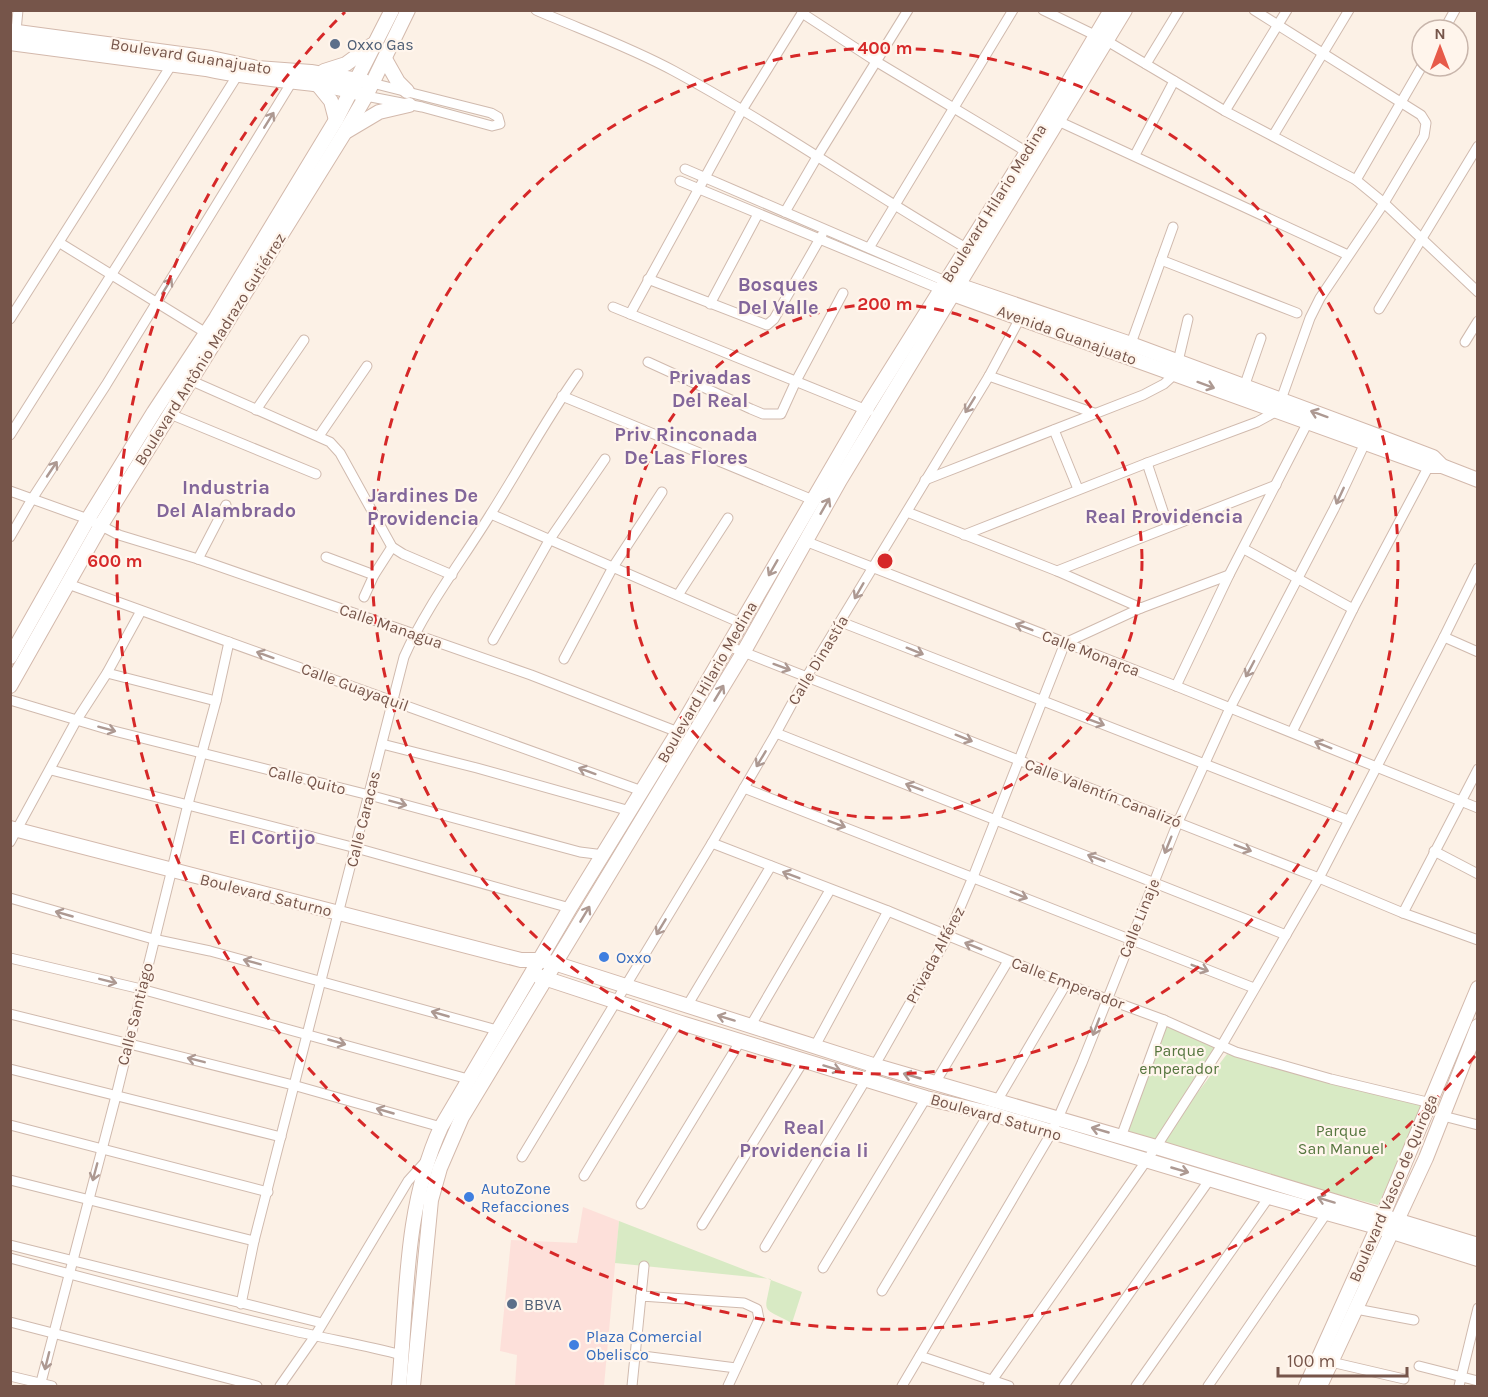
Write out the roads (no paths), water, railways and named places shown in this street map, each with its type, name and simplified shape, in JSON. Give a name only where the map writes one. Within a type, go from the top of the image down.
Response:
[{"type":"street","points":[[12,35],[18,10]]},
{"type":"street","name":"Boulevard Antônio Madrazo Gutiérrez","points":[[10,687],[68,584],[94,522],[192,381],[216,318],[336,120],[392,10]]},
{"type":"street","name":"Boulevard Antônio Madrazo Gutiérrez","points":[[10,657],[211,336],[345,132],[385,59],[408,10]]},
{"type":"street","points":[[536,10],[671,69],[742,110],[896,208],[966,248]]},
{"type":"street","points":[[785,212],[908,10]]},
{"type":"street","points":[[869,249],[896,208],[953,108],[1013,10]]},
{"type":"street","points":[[1043,10],[1102,38],[1225,111],[1356,180],[1384,203],[1420,240],[1478,292]]},
{"type":"street","name":"Boulevard Hilario Medina","points":[[413,1386],[428,1221],[440,1168],[466,1109],[570,908],[678,732],[813,500],[873,412],[949,288],[1058,121],[1102,38],[1111,10]]},
{"type":"street","name":"Boulevard Hilario Medina","points":[[949,288],[966,248],[1102,38],[1125,10]]},
{"type":"street","points":[[1146,64],[1179,10]]},
{"type":"street","points":[[964,535],[1078,489],[1257,422],[1280,406],[1310,318],[1320,298],[1384,203],[1426,132],[1426,123],[1421,115],[1254,10]]},
{"type":"street","points":[[1225,111],[1287,10]]},
{"type":"street","points":[[1273,136],[1349,10]]},
{"type":"street","points":[[630,314],[742,110],[803,12],[877,62],[1027,152]]},
{"type":"street","name":"Boulevard Guanajuato","points":[[12,35],[237,76],[293,80],[317,79]]},
{"type":"street","name":"Boulevard Guanajuato","points":[[12,35],[211,58],[369,89]]},
{"type":"street","points":[[336,120],[331,101],[317,79],[346,64],[374,44]]},
{"type":"street","points":[[385,59],[408,98]]},
{"type":"street","points":[[10,319],[172,64]]},
{"type":"street","points":[[10,435],[237,76]]},
{"type":"street","points":[[1356,180],[1415,78]]},
{"type":"street","points":[[10,537],[293,80]]},
{"type":"street","points":[[1135,155],[1174,81]]},
{"type":"street","points":[[369,89],[491,113],[498,117],[500,122],[498,126],[492,126],[408,98],[369,89]]},
{"type":"street","points":[[345,132],[408,98]]},
{"type":"street","points":[[1058,121],[1348,255]]},
{"type":"street","points":[[1379,309],[1478,146]]},
{"type":"street","name":"Avenida Guanajuato","points":[[685,169],[1020,318],[1129,350]]},
{"type":"street","name":"Avenida Guanajuato","points":[[680,181],[820,240],[949,288],[1129,350],[1478,480]]},
{"type":"street","points":[[710,304],[758,214]]},
{"type":"street","points":[[1129,350],[1173,227]]},
{"type":"street","points":[[648,279],[767,325],[771,323],[824,230]]},
{"type":"street","points":[[60,243],[211,336]]},
{"type":"street","points":[[1161,260],[1297,313]]},
{"type":"street","points":[[648,362],[751,409],[773,416],[781,414],[843,292]]},
{"type":"street","points":[[613,307],[873,412]]},
{"type":"street","name":"Calle Dinastía","points":[[522,1157],[712,843],[777,733],[807,676],[989,376],[1020,318]]},
{"type":"street","points":[[925,480],[1143,395],[1164,384],[1176,369],[1188,319]]},
{"type":"street","points":[[1465,342],[1478,321]]},
{"type":"street","points":[[1244,387],[1261,338]]},
{"type":"street","points":[[256,410],[304,340]]},
{"type":"street","points":[[319,436],[367,366]]},
{"type":"street","name":"Avenida Guanajuato","points":[[1176,369],[1244,387],[1308,422],[1365,443],[1434,463]]},
{"type":"street","name":"Calle Caracas","points":[[241,1304],[293,1085],[404,657],[414,634],[578,374]]},
{"type":"street","points":[[989,376],[1094,413]]},
{"type":"street","points":[[192,381],[330,442],[340,453],[392,547],[403,554],[452,574]]},
{"type":"street","points":[[562,396],[813,500]]},
{"type":"street","name":"Boulevard Hilario Medina","points":[[399,1386],[415,1213],[428,1159],[441,1127],[497,1030],[538,970],[554,963],[743,653],[873,412]]},
{"type":"street","points":[[170,414],[316,474]]},
{"type":"street","points":[[1176,686],[1229,575],[1308,422]]},
{"type":"street","points":[[1054,430],[1078,489]]},
{"type":"street","name":"Calle Linaje","points":[[902,1386],[1059,1119],[1178,822],[1204,764],[1230,708],[1334,509],[1365,443]]},
{"type":"street","points":[[493,640],[550,539],[604,459]]},
{"type":"street","points":[[1147,463],[1168,526]]},
{"type":"street","points":[[1292,732],[1353,609],[1434,463]]},
{"type":"street","points":[[1056,571],[1276,485]]},
{"type":"street","name":"Calle Managua","points":[[10,491],[94,522],[119,535],[198,559],[531,675],[678,732]]},
{"type":"street","points":[[564,659],[613,567],[662,492]]},
{"type":"street","points":[[198,559],[226,505]]},
{"type":"street","points":[[907,512],[1056,571],[1141,608]]},
{"type":"street","points":[[491,514],[741,623]]},
{"type":"street","points":[[678,595],[728,518]]},
{"type":"street","name":"Calle Monarca","points":[[805,541],[1292,732],[1478,808]]},
{"type":"street","points":[[364,597],[374,575],[392,547]]},
{"type":"street","points":[[1244,549],[1353,609]]},
{"type":"street","points":[[326,557],[374,575]]},
{"type":"street","points":[[990,1384],[1156,1147],[1222,1045],[1319,878],[1478,568]]},
{"type":"street","points":[[1065,643],[1141,608],[1229,575]]},
{"type":"street","name":"Calle Guayaquil","points":[[68,584],[642,792]]},
{"type":"street","points":[[10,842],[14,829],[51,770],[76,721],[107,673],[141,611]]},
{"type":"street","points":[[841,622],[1348,820]]},
{"type":"street","points":[[1444,637],[1478,652]]},
{"type":"street","name":"Calle Santiago","points":[[40,1385],[116,1096],[153,939],[216,701],[229,642]]},
{"type":"street","name":"Privada Alférez","points":[[765,1247],[948,936],[1065,643]]},
{"type":"street","name":"Calle Valentín Canalizó","points":[[728,645],[743,653],[1178,822],[1403,913],[1478,940]]},
{"type":"street","points":[[107,673],[216,701]]},
{"type":"street","name":"Calle Quito","points":[[10,700],[76,721],[202,754],[369,795],[580,852],[604,855]]},
{"type":"street","points":[[777,733],[1286,935]]},
{"type":"street","points":[[382,744],[630,811]]},
{"type":"street","points":[[1403,913],[1478,769]]},
{"type":"street","points":[[51,770],[356,848],[570,908]]},
{"type":"street","points":[[744,788],[1254,988]]},
{"type":"street","name":"Boulevard Saturno","points":[[14,829],[521,960],[538,970],[616,1001],[927,1098],[989,1113],[1326,1214],[1380,1221],[1397,1219],[1478,1245]]},
{"type":"street","name":"Calle Emperador","points":[[712,843],[888,911],[1066,984],[1164,1020],[1257,1059],[1431,1103]]},
{"type":"street","points":[[1434,851],[1478,874]]},
{"type":"street","points":[[687,1006],[771,866]]},
{"type":"street","points":[[751,1025],[830,890]]},
{"type":"street","points":[[10,898],[153,939],[210,951],[497,1030]]},
{"type":"street","points":[[815,1046],[888,911]]},
{"type":"street","points":[[10,958],[141,989],[468,1079]]},
{"type":"street","points":[[935,1083],[1008,961]]},
{"type":"street","name":"Boulevard Saturno","points":[[554,963],[873,1065],[1156,1147],[1341,1204],[1380,1221],[1391,1233],[1478,1259]]},
{"type":"street","points":[[997,1101],[1066,984]]},
{"type":"street","name":"Boulevard Vasco de Quiroga","points":[[1306,1386],[1475,1002],[1478,988]]},
{"type":"street","points":[[10,1014],[293,1085],[441,1127]]},
{"type":"street","points":[[1121,1137],[1164,1020]]},
{"type":"street","points":[[584,1176],[678,1022]]},
{"type":"street","name":"Boulevard Vasco de Quiroga","points":[[1320,1386],[1426,1158],[1478,1026]]},
{"type":"street","points":[[641,1204],[741,1040]]},
{"type":"street","points":[[702,1225],[804,1060]]},
{"type":"street","points":[[10,1070],[281,1137]]},
{"type":"street","points":[[823,1268],[927,1098]]},
{"type":"street","points":[[882,1291],[989,1113]]},
{"type":"street","points":[[1443,1116],[1478,1125]]},
{"type":"street","points":[[10,1125],[268,1192]]},
{"type":"street","points":[[280,1386],[315,1336],[408,1181],[428,1159]]},
{"type":"street","points":[[1064,1386],[1210,1179]]},
{"type":"street","points":[[10,1180],[254,1242]]},
{"type":"street","points":[[1136,1386],[1269,1197]]},
{"type":"street","points":[[1208,1386],[1326,1214]]},
{"type":"street","points":[[10,1245],[322,1323]]},
{"type":"street","points":[[10,1258],[315,1336],[402,1355]]},
{"type":"street","points":[[632,1386],[644,1266]]},
{"type":"street","points":[[641,1296],[744,1303],[754,1306],[759,1319],[728,1386]]},
{"type":"street","points":[[1460,1382],[1478,1308]]},
{"type":"street","points":[[1356,1309],[1414,1320]]},
{"type":"street","points":[[10,1322],[257,1386]]},
{"type":"street","points":[[635,1355],[736,1368]]},
{"type":"street","points":[[920,1356],[990,1384],[1009,1386]]},
{"type":"street","points":[[1331,1362],[1404,1378]]},
{"type":"street","points":[[1419,1366],[1460,1382],[1478,1381]]},
{"type":"street","points":[[10,1376],[51,1386]]},
{"type":"place","name":"Oxxo Gas","points":[[335,44]]},
{"type":"place","name":"Oxxo","points":[[604,957]]},
{"type":"place","name":"AutoZone Refacciones","points":[[469,1197]]},
{"type":"place","name":"BBVA","points":[[512,1304]]},
{"type":"place","name":"Plaza Comercial Obelisco","points":[[574,1345]]},
{"type":"district","name":"Bosques Del Valle","points":[[778,296]]},
{"type":"district","name":"Privadas Del Real","points":[[710,388]]},
{"type":"district","name":"Priv Rinconada De Las Flores","points":[[686,446]]},
{"type":"district","name":"Industria Del Alambrado","points":[[226,498]]},
{"type":"district","name":"Jardines De Providencia","points":[[423,506]]},
{"type":"district","name":"Real Providencia","points":[[1164,516]]},
{"type":"district","name":"El Cortijo","points":[[272,837]]},
{"type":"district","name":"Real Providencia Ii","points":[[804,1138]]},
{"type":"park label","name":"Parque emperador","points":[[1179,1059]]},
{"type":"park label","name":"Parque San Manuel","points":[[1341,1139]]}]
